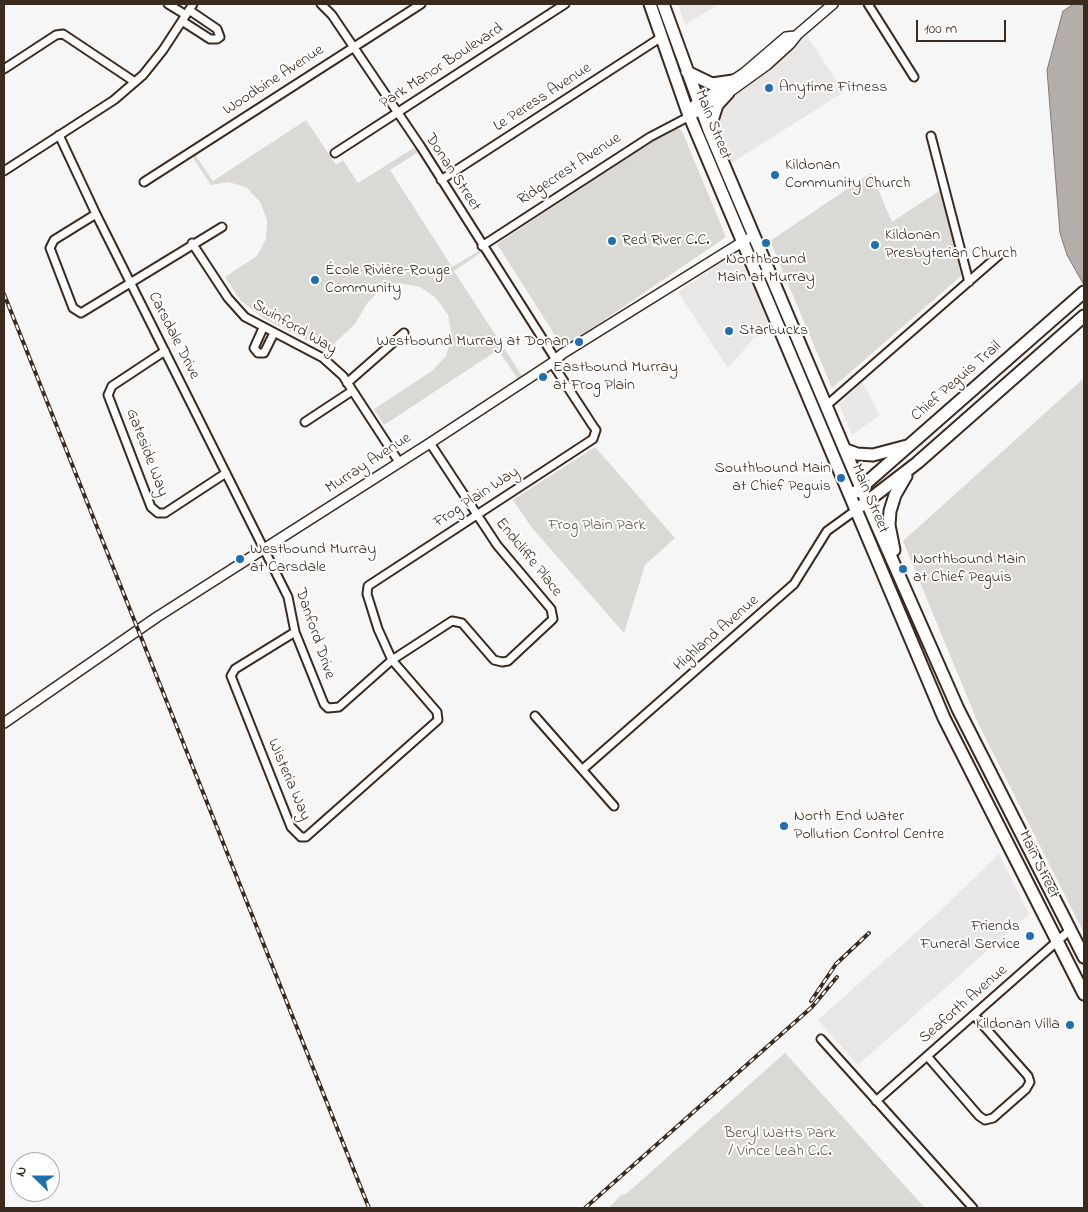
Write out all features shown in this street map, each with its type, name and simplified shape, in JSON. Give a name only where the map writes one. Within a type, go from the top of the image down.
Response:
[{"type":"main road","name":"Main Street","points":[[650,4],[660,38],[688,113],[944,718],[1084,994]]},
{"type":"main road","name":"Main Street","points":[[663,4],[710,130],[861,488],[961,716],[1084,957]]},
{"type":"main road","points":[[687,72],[712,84],[732,81]]},
{"type":"main road","points":[[710,130],[717,105],[728,93]]},
{"type":"main road","name":"Chief Peguis Trail","points":[[850,496],[911,445],[1084,292]]},
{"type":"main road","name":"Chief Peguis Trail","points":[[856,510],[917,463],[1084,316]]},
{"type":"main road","points":[[846,450],[858,454],[873,455],[911,445]]},
{"type":"main road","points":[[897,568],[890,534],[890,511],[900,485],[917,463]]},
{"type":"street","points":[[168,4],[188,13],[217,29],[220,37],[213,40],[210,39],[188,13]]},
{"type":"street","name":"Donan Street","points":[[321,4],[332,15],[441,180],[554,361]]},
{"type":"street","name":"Woodbine Avenue","points":[[144,182],[420,4]]},
{"type":"street","name":"Park Manor Boulevard","points":[[335,153],[565,4]]},
{"type":"street","name":"Ridgecrest Avenue","points":[[482,246],[676,121],[678,116],[728,93],[767,65],[790,44],[795,36],[833,4]]},
{"type":"street","points":[[868,4],[914,76]]},
{"type":"street","points":[[4,171],[114,100],[135,82],[157,58],[188,13]]},
{"type":"street","points":[[4,69],[56,35],[63,34],[135,82]]},
{"type":"street","name":"Ridgecrest Avenue","points":[[700,106],[786,38],[795,36]]},
{"type":"street","name":"Le Peress Avenue","points":[[441,180],[660,38]]},
{"type":"street","name":"Carsdale Drive","points":[[59,136],[96,214],[265,548]]},
{"type":"street","points":[[931,136],[969,282]]},
{"type":"street","points":[[96,214],[54,240],[50,248],[73,308],[76,311],[85,312],[192,243],[222,227]]},
{"type":"street","name":"Murray Avenue","points":[[4,723],[156,617],[754,235]]},
{"type":"street","name":"Swinford Way","points":[[192,243],[236,309],[263,328],[323,358],[347,383],[399,462]]},
{"type":"street","points":[[827,405],[998,256]]},
{"type":"street","points":[[263,328],[254,348],[258,353],[264,353],[274,333]]},
{"type":"street","points":[[347,383],[404,333]]},
{"type":"street","name":"Gateside Way","points":[[165,351],[112,386],[108,395],[151,507],[158,514],[166,513],[226,473]]},
{"type":"street","name":"Frog Plain Way","points":[[392,660],[378,629],[367,594],[368,586],[594,439],[596,430],[554,361]]},
{"type":"street","points":[[305,422],[352,391]]},
{"type":"street","name":"Endcliffe Place","points":[[392,660],[448,623],[457,620],[494,660],[508,661],[553,619],[551,609],[497,545],[430,443]]},
{"type":"street","name":"Highland Avenue","points":[[583,769],[794,584],[827,531],[856,510]]},
{"type":"street","name":"Danford Drive","points":[[265,548],[288,597],[295,632],[324,704],[328,708],[339,707],[392,660]]},
{"type":"street","name":"Wisteria Way","points":[[295,632],[236,669],[232,676],[291,827],[301,837],[310,835],[438,720],[437,712],[392,660]]},
{"type":"street","points":[[535,716],[614,806]]},
{"type":"street","name":"Seaforth Avenue","points":[[876,1101],[1070,930]]},
{"type":"street","points":[[927,1056],[979,1116],[985,1120],[993,1118],[1026,1089],[1030,1082],[1028,1076],[974,1015]]},
{"type":"street","points":[[821,1039],[973,1208]]},
{"type":"shaded area","points":[[678,4],[719,4],[685,25]]},
{"type":"shaded area","points":[[1074,4],[1084,4],[1084,285],[1067,255],[1060,233],[1047,70],[1063,11]]},
{"type":"shaded area","points":[[807,36],[844,92],[730,164],[715,124],[724,101],[760,76]]},
{"type":"shaded area","points":[[741,249],[774,328],[754,338],[728,368],[678,292]]},
{"type":"shaded area","points":[[862,382],[880,415],[852,435],[839,404]]},
{"type":"shaded area","points":[[999,854],[1029,914],[858,1065],[818,1020],[940,911]]},
{"type":"green space","points":[[306,120],[336,165],[343,160],[358,183],[417,146],[420,151],[390,170],[452,267],[484,248],[485,250],[454,271],[522,376],[518,379],[498,350],[384,425],[374,409],[432,371],[446,356],[452,336],[448,315],[436,298],[420,287],[398,283],[382,289],[368,302],[355,324],[327,350],[265,319],[240,300],[225,277],[257,256],[266,239],[267,220],[260,202],[247,188],[229,182],[211,185],[191,155],[194,153],[213,181]]},
{"type":"green space","name":"Red River C.C.","points":[[678,128],[682,131],[726,237],[563,348],[497,244],[653,141]]},
{"type":"green space","points":[[871,173],[892,222],[942,189],[961,276],[832,388],[770,241]]},
{"type":"green space","points":[[1084,378],[1084,933],[978,723],[903,541]]},
{"type":"green space","name":"Frog Plain Park","points":[[595,447],[675,538],[645,565],[624,633],[532,528],[513,500]]},
{"type":"green space","name":"Beryl Watts Park / Vince Leah C.C.","points":[[785,1053],[925,1208],[609,1208],[621,1195],[626,1194]]},
{"type":"railway","points":[[4,294],[369,1208]]},
{"type":"railway","points":[[811,1001],[836,964],[869,933]]},
{"type":"railway","points":[[585,1208],[812,1007],[837,977]]},
{"type":"place","name":"Anytime Fitness","points":[[769,88]]},
{"type":"place","name":"Kildonan Community Church","points":[[775,175]]},
{"type":"place","name":"Red River C.C.","points":[[612,241]]},
{"type":"place","name":"Northbound Main at Murray","points":[[766,243]]},
{"type":"place","name":"Kildonan Presbyterian Church","points":[[875,245]]},
{"type":"place","name":"École Rivière-Rouge Community","points":[[315,280]]},
{"type":"place","name":"Starbucks","points":[[729,331]]},
{"type":"place","name":"Westbound Murray at Donan","points":[[579,342]]},
{"type":"place","name":"Eastbound Murray at Frog Plain","points":[[543,377]]},
{"type":"place","name":"Southbound Main at Chief Peguis","points":[[841,478]]},
{"type":"place","name":"Westbound Murray at Carsdale","points":[[240,559]]},
{"type":"place","name":"Northbound Main at Chief Peguis","points":[[903,569]]},
{"type":"place","name":"North End Water Pollution Control Centre","points":[[784,826]]},
{"type":"place","name":"Friends Funeral Service","points":[[1030,936]]},
{"type":"place","name":"Kildonan Villa","points":[[1070,1025]]}]
